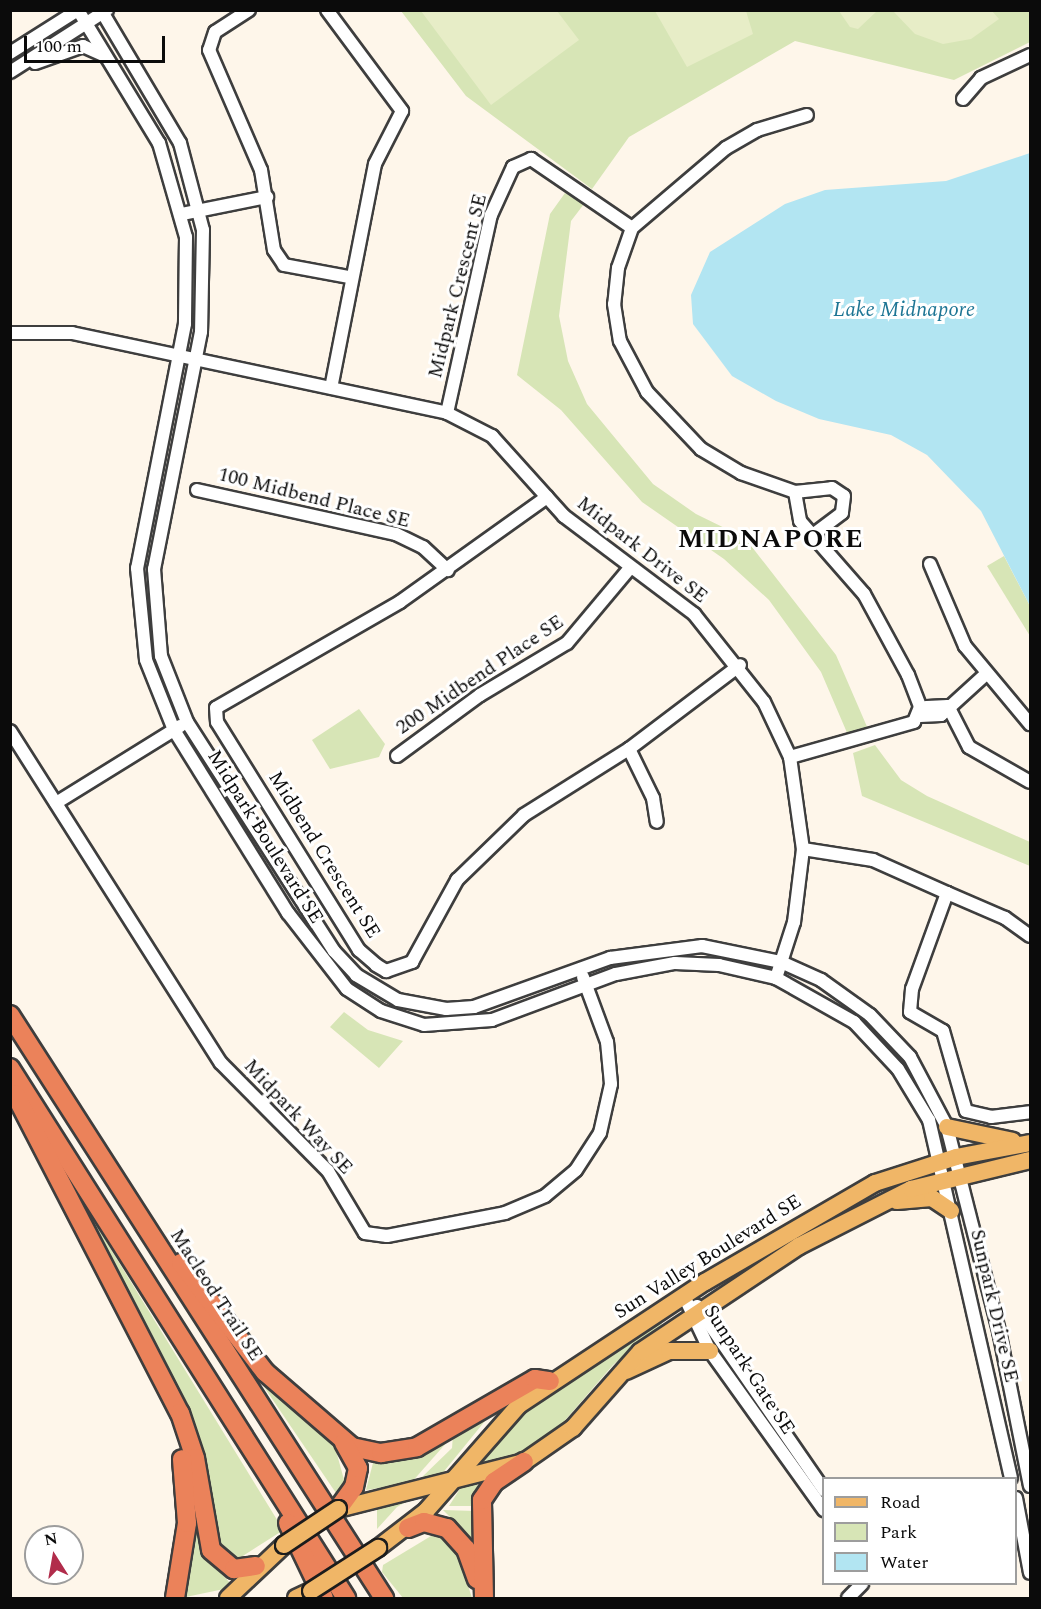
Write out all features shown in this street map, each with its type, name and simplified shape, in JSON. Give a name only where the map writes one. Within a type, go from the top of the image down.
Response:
[{"type":"highway","name":"Macleod Trail SE","points":[[10,1015],[384,1599]]},
{"type":"highway","points":[[10,1068],[230,1412],[346,1599]]},
{"type":"highway","points":[[10,1084],[188,1435],[211,1550],[234,1569],[256,1566]]},
{"type":"highway","points":[[107,1167],[266,1372],[338,1437],[358,1468],[354,1487],[338,1509]]},
{"type":"highway","points":[[151,1360],[184,1469],[187,1524],[175,1599]]},
{"type":"highway","points":[[338,1437],[366,1451],[417,1447],[535,1378],[550,1381]]},
{"type":"highway","points":[[230,1412],[311,1597]]},
{"type":"highway","points":[[483,1599],[482,1500],[494,1482],[524,1462]]},
{"type":"highway","points":[[408,1528],[432,1522],[454,1534],[471,1559],[483,1599]]},
{"type":"main road","points":[[947,1127],[1030,1149]]},
{"type":"main road","name":"Sun Valley Boulevard SE","points":[[296,1599],[311,1597],[408,1528],[503,1419],[550,1381],[684,1296],[851,1195],[948,1159],[1030,1149]]},
{"type":"main road","name":"Sun Valley Boulevard SE","points":[[228,1599],[256,1566],[338,1509],[524,1462],[573,1428],[617,1376],[695,1313],[876,1205],[1030,1149]]},
{"type":"main road","points":[[876,1205],[932,1198],[951,1211]]},
{"type":"main road","points":[[617,1376],[669,1351],[710,1351]]},
{"type":"street","name":"Midpark Boulevard SE","points":[[78,10],[159,143],[182,213],[188,274],[179,355],[136,579],[146,660],[174,730],[315,952],[360,999],[409,1022],[464,1026],[587,985],[675,963],[719,965],[776,978],[838,1011],[878,1046],[913,1090],[948,1159]]},
{"type":"street","points":[[10,52],[78,10]]},
{"type":"street","points":[[249,10],[215,32],[209,50],[251,139],[267,197],[280,262],[349,277]]},
{"type":"street","points":[[327,10],[402,111],[375,164],[349,277],[331,388]]},
{"type":"street","name":"Midpark Boulevard SE","points":[[103,11],[169,120],[200,210],[206,270],[195,359],[154,569],[161,656],[187,722],[334,951],[374,988],[414,1005],[474,1008],[580,969],[671,946],[735,950],[781,962],[841,992],[892,1035],[926,1082],[947,1127],[948,1159],[952,1177]]},
{"type":"street","points":[[10,72],[103,11]]},
{"type":"street","points":[[10,77],[83,46],[110,61]]},
{"type":"street","points":[[963,99],[981,78],[1030,55]]},
{"type":"street","points":[[807,115],[766,126],[726,148],[632,228],[618,268],[614,304],[620,341],[635,374],[668,418],[701,449],[741,473],[795,492],[832,488],[844,496],[842,513],[814,534]]},
{"type":"street","name":"Midpark Crescent SE","points":[[447,412],[491,215],[518,161],[531,159],[632,228]]},
{"type":"street","points":[[182,213],[267,197]]},
{"type":"street","points":[[10,333],[43,329],[179,355]]},
{"type":"street","name":"Midpark Drive SE","points":[[179,355],[447,412],[492,436],[547,498],[628,569],[694,614],[740,665],[790,757],[802,849],[794,922],[776,978]]},
{"type":"street","name":"100 Midbend Place SE","points":[[197,490],[396,534],[423,547],[448,570]]},
{"type":"street","points":[[795,492],[797,514],[864,594],[890,637],[920,716]]},
{"type":"street","name":"Midbend Crescent SE","points":[[547,498],[448,570],[216,708],[217,722],[359,950],[387,971],[403,969],[448,892],[491,843],[539,805],[629,749],[740,665]]},
{"type":"street","points":[[930,564],[957,632],[985,675],[1030,724]]},
{"type":"street","name":"200 Midbend Place SE","points":[[397,756],[480,695],[567,643],[628,569]]},
{"type":"street","points":[[790,757],[866,738],[920,716],[927,707],[948,706],[985,675]]},
{"type":"street","points":[[948,706],[969,747],[1030,782]]},
{"type":"street","points":[[56,802],[187,722]]},
{"type":"street","name":"Midpark Way SE","points":[[10,731],[221,1063],[328,1171],[358,1226],[372,1236],[505,1214],[545,1196],[576,1170],[600,1133],[611,1084],[607,1042],[580,969]]},
{"type":"street","points":[[629,749],[653,798],[657,822]]},
{"type":"street","points":[[802,849],[873,860],[1005,918],[1030,936]]},
{"type":"street","points":[[947,893],[912,989],[910,1012],[943,1031],[966,1111],[991,1117],[1030,1112]]},
{"type":"street","name":"Sunpark Drive SE","points":[[952,1177],[951,1211],[1011,1477]]},
{"type":"street","name":"Sunpark Drive SE","points":[[952,1177],[1030,1486]]},
{"type":"street","name":"Sunpark Gate SE","points":[[684,1296],[822,1487]]},
{"type":"street","name":"Sunpark Gate SE","points":[[695,1313],[710,1351],[822,1507]]},
{"type":"street","points":[[1021,1511],[1030,1573]]},
{"type":"street","points":[[848,1599],[861,1585]]},
{"type":"green space","points":[[401,11],[1030,11],[1030,42],[954,80],[795,41],[629,137],[592,189],[466,96]]},
{"type":"green space","points":[[421,11],[557,11],[579,40],[491,105]]},
{"type":"green space","points":[[655,11],[746,11],[753,34],[687,67]]},
{"type":"green space","points":[[839,11],[877,11],[858,29],[850,27]]},
{"type":"green space","points":[[893,11],[992,11],[999,19],[971,39],[943,44],[915,34]]},
{"type":"green space","points":[[565,193],[584,204],[571,221],[559,316],[568,361],[587,404],[653,484],[696,514],[745,538],[836,655],[868,729],[848,735],[821,672],[769,600],[724,559],[642,502],[561,410],[517,375],[550,214]]},
{"type":"green space","points":[[1004,556],[1030,606],[1030,636],[987,566]]},
{"type":"green space","points":[[359,709],[385,744],[379,757],[330,769],[312,740]]},
{"type":"green space","points":[[875,745],[901,780],[927,796],[1030,842],[1030,866],[862,796],[853,753]]},
{"type":"green space","points":[[344,1012],[368,1030],[403,1041],[379,1068],[330,1027]]},
{"type":"green space","points":[[80,1199],[279,1523],[282,1531],[235,1561],[217,1540],[207,1471],[192,1416]]},
{"type":"green space","points":[[660,1319],[662,1324],[613,1365],[554,1433],[510,1460],[481,1468],[479,1463],[532,1405]]},
{"type":"green space","points":[[260,1381],[335,1447],[346,1487],[338,1496]]},
{"type":"green space","points":[[482,1417],[485,1421],[441,1475],[419,1480],[452,1448],[453,1435]]},
{"type":"green space","points":[[448,1441],[411,1483],[366,1490],[374,1459]]},
{"type":"green space","points":[[478,1481],[474,1506],[449,1506],[463,1484]]},
{"type":"green space","points":[[411,1499],[397,1507],[377,1529],[377,1508]]},
{"type":"green space","points":[[196,1502],[208,1558],[230,1583],[224,1589],[181,1598]]},
{"type":"green space","points":[[443,1510],[475,1511],[478,1538],[473,1540]]},
{"type":"green space","points":[[436,1533],[456,1548],[472,1598],[403,1598],[382,1572],[383,1565]]},
{"type":"water","name":"Lake Midnapore","points":[[1030,153],[1030,606],[981,511],[927,455],[891,435],[819,419],[776,401],[732,376],[693,324],[691,295],[710,252],[785,204],[825,190],[946,181]]},
{"type":"district","name":"MIDNAPORE","points":[[771,540]]}]
